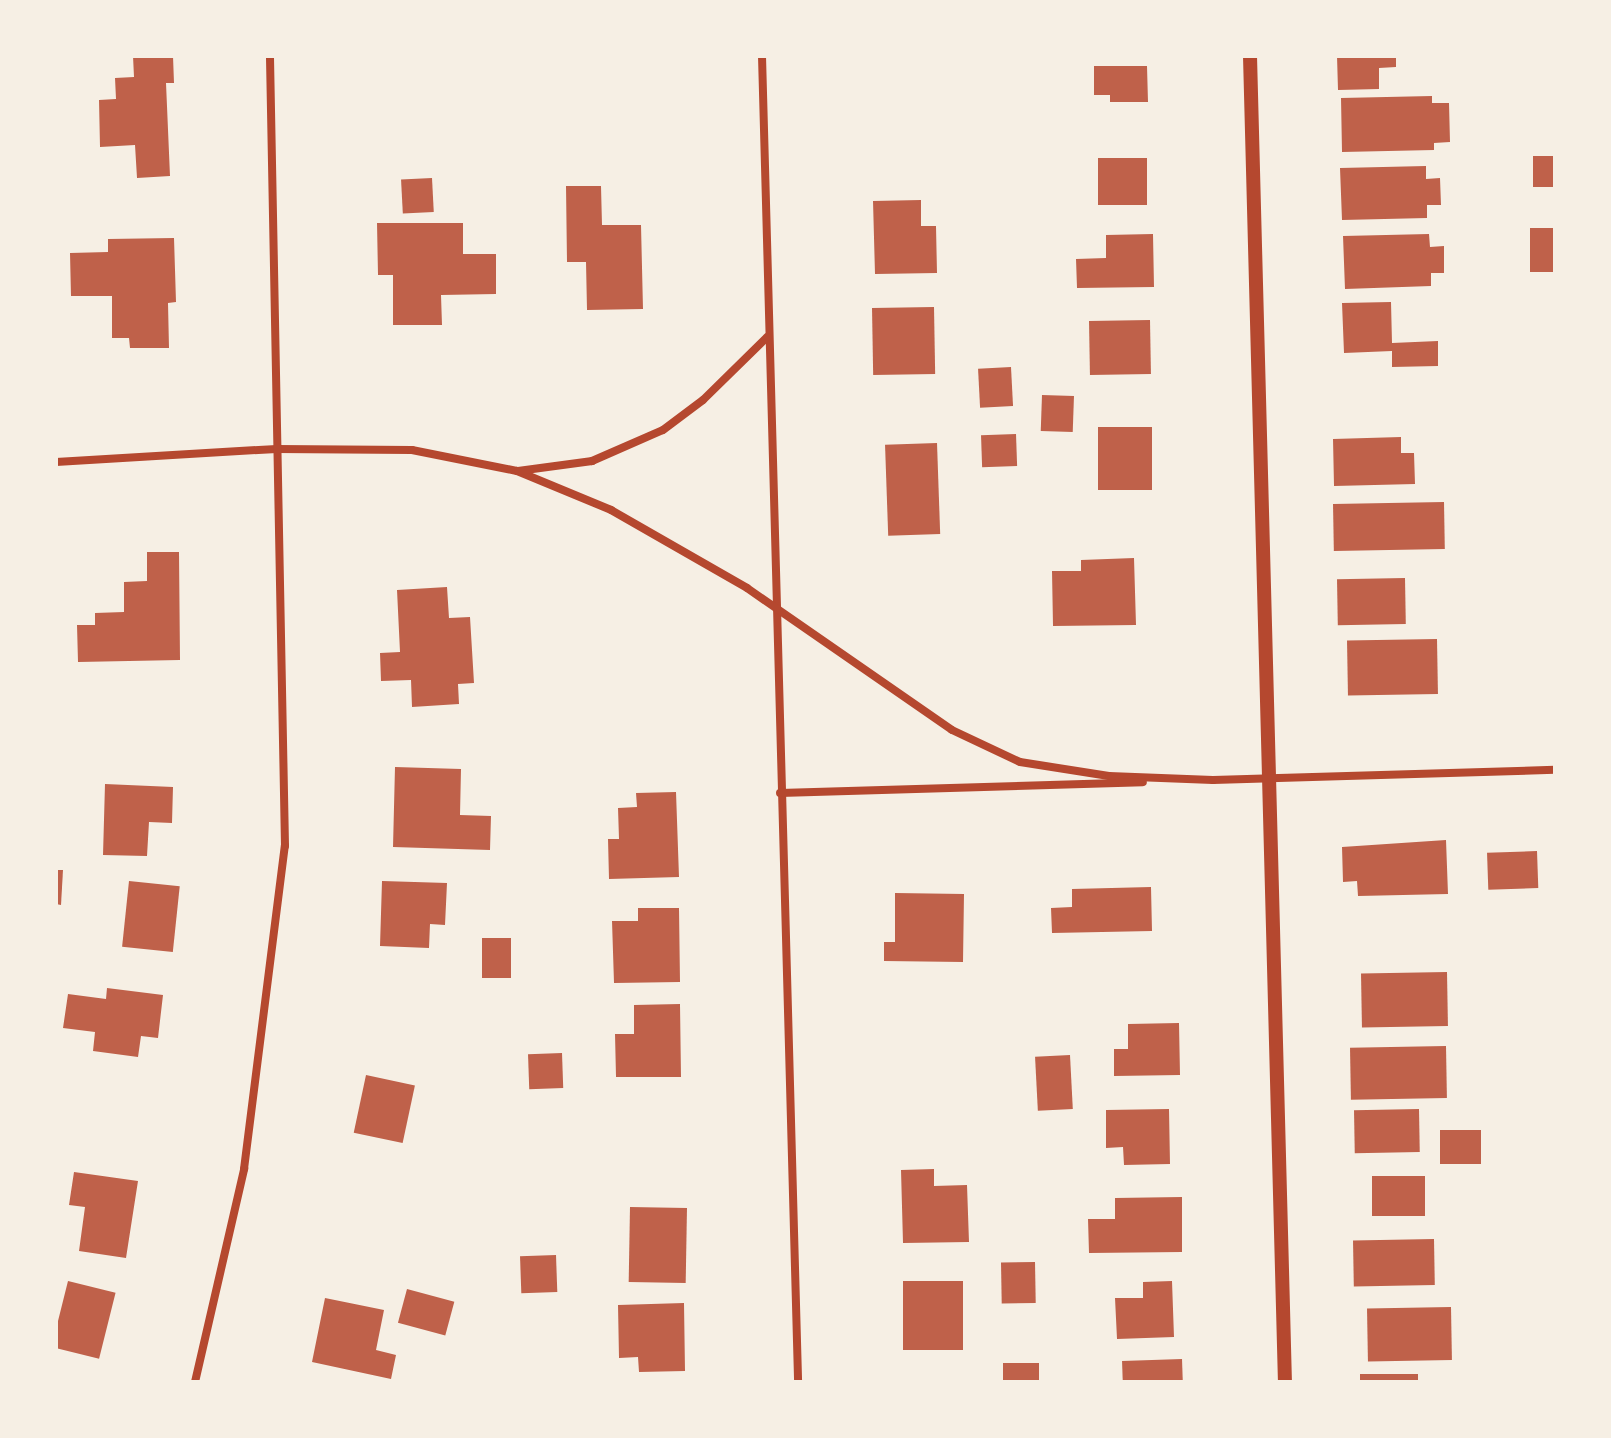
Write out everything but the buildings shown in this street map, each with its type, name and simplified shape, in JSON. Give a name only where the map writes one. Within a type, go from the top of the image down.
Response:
[{"type":"street","points":[[195,1382],[244,1169],[285,846],[270,56]]},
{"type":"street","points":[[762,56],[774,604],[798,1382]]},
{"type":"street","points":[[1250,56],[1285,1382]]},
{"type":"street","points":[[517,471],[592,461],[642,441],[703,400],[767,337]]},
{"type":"street","points":[[56,462],[277,449],[412,450],[517,471],[611,510],[774,604],[952,730],[1020,762],[1109,776],[1213,780]]},
{"type":"street","points":[[780,793],[1555,770]]}]
